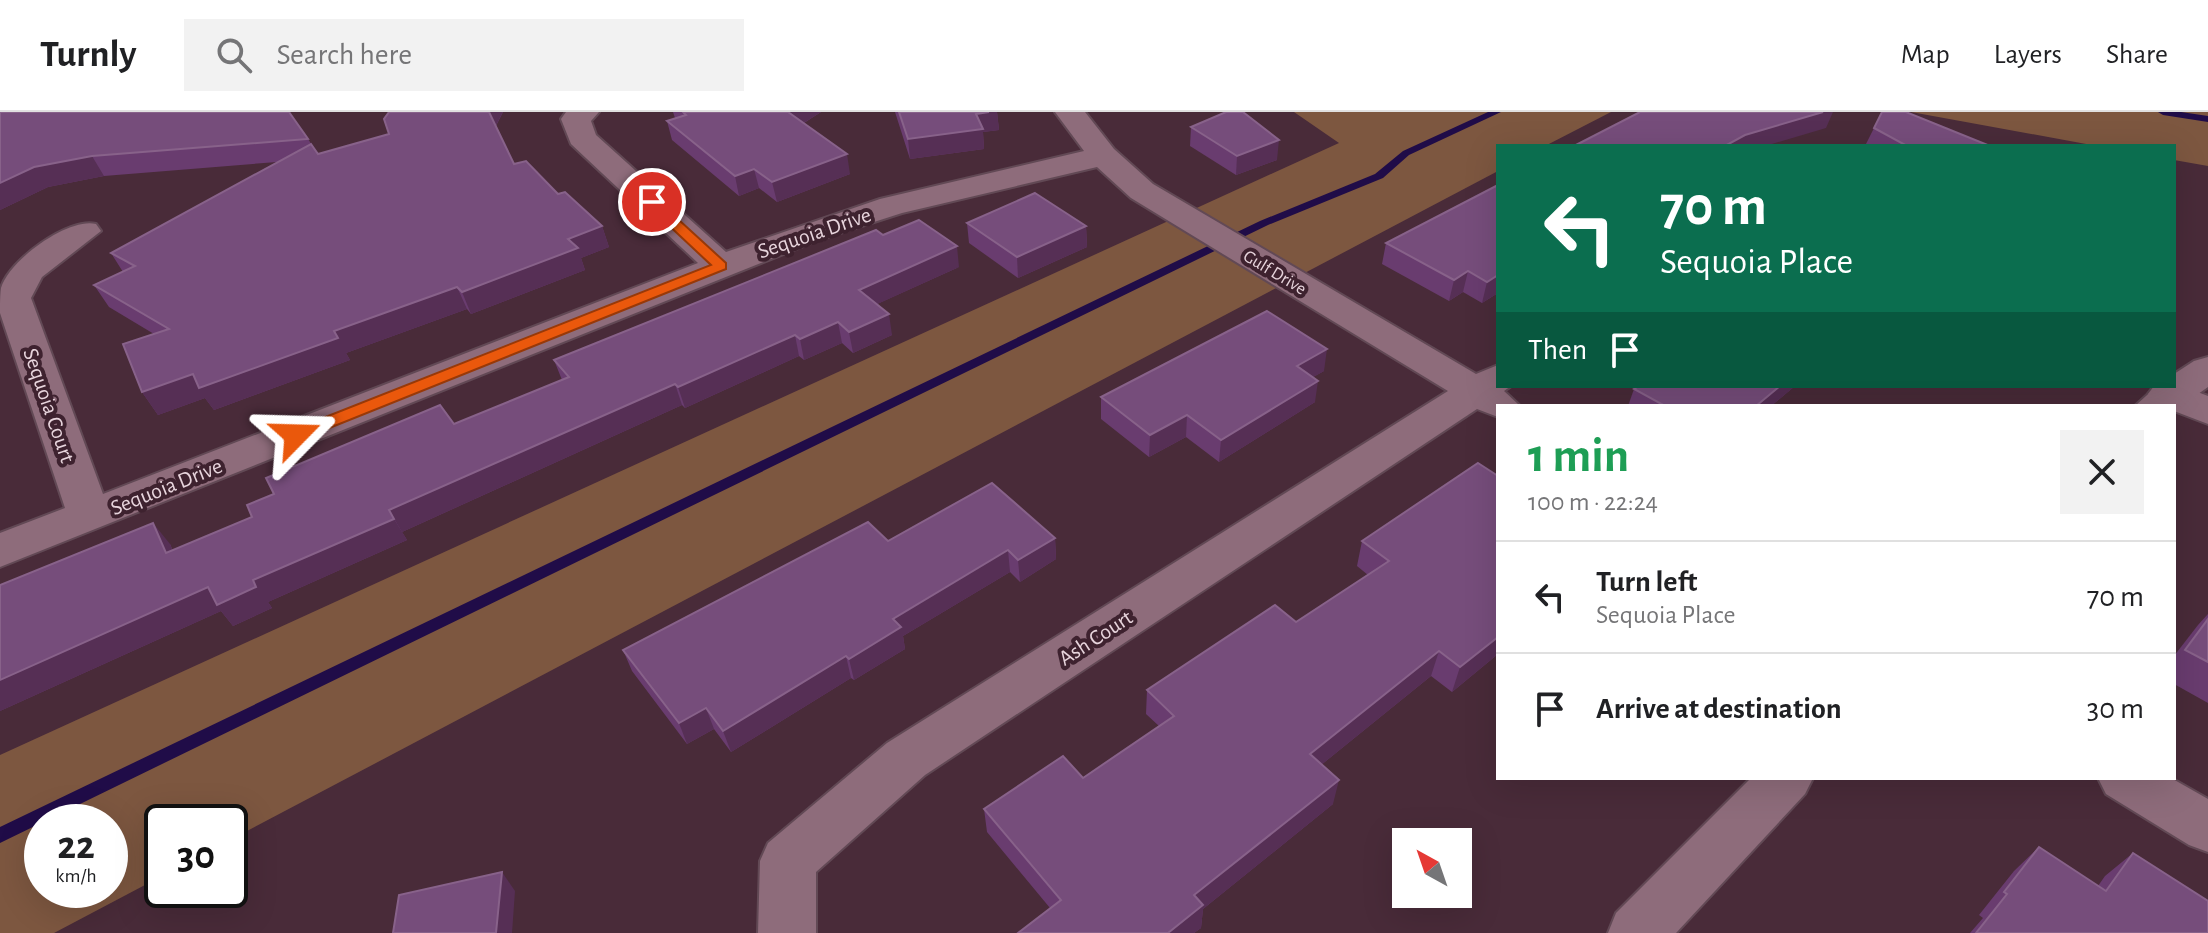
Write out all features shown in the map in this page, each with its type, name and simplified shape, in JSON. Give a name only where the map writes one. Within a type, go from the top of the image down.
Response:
[{"type":"street","points":[[584,112],[576,119],[582,138],[721,266]]},
{"type":"street","name":"Gulf Drive","points":[[1070,112],[1103,156],[1142,191],[1242,253],[1492,391]]},
{"type":"street","name":"Sequoia Drive","points":[[0,551],[847,218],[1103,156]]},
{"type":"street","name":"Sequoia Court","points":[[84,231],[27,271],[13,298],[89,516]]},
{"type":"street","points":[[2162,400],[2208,369]]},
{"type":"street","name":"Ash Court","points":[[787,933],[788,861],[906,759],[1492,391]]},
{"type":"street","points":[[2162,400],[2208,411]]},
{"type":"street","points":[[1637,933],[1784,780]]},
{"type":"street","points":[[2128,780],[2208,828]]},
{"type":"shaded area","points":[[1294,112],[1611,112],[1549,144],[1496,144],[1496,172],[248,831],[248,804],[144,804],[144,886],[128,894],[128,804],[24,804],[24,908],[101,908],[54,933],[0,933],[0,755],[1339,143]]},
{"type":"shaded area","points":[[1911,112],[2208,112],[2208,166],[2176,160],[2176,144],[2086,144]]},
{"type":"building","points":[[0,112],[289,112],[308,139],[92,156],[34,167],[0,183]]},
{"type":"building","points":[[389,112],[489,112],[514,164],[526,161],[558,194],[565,192],[602,226],[568,239],[578,248],[462,292],[457,287],[334,331],[338,338],[199,388],[193,374],[142,392],[123,344],[169,329],[94,285],[135,266],[111,253],[311,144],[318,154],[389,134],[384,119]]},
{"type":"building","points":[[683,112],[788,112],[847,154],[772,182],[754,169],[735,176],[667,121],[686,115]]},
{"type":"building","points":[[899,112],[989,112],[976,114],[983,129],[908,139]]},
{"type":"building","points":[[1226,112],[1243,112],[1279,140],[1237,156],[1191,127]]},
{"type":"building","points":[[1640,112],[1823,112],[1745,135],[1729,144],[1578,144]]},
{"type":"building","points":[[1882,112],[1906,112],[1985,144],[1903,144],[1874,128]]},
{"type":"building","points":[[1496,186],[1496,276],[1487,282],[1468,271],[1454,280],[1386,243]]},
{"type":"building","points":[[1035,193],[1086,226],[1017,257],[967,223]]},
{"type":"building","points":[[919,220],[957,246],[859,290],[889,314],[849,332],[838,322],[800,339],[795,335],[678,387],[675,384],[389,510],[394,519],[253,580],[256,587],[217,605],[208,587],[0,680],[0,585],[153,523],[166,553],[252,517],[247,505],[274,494],[266,478],[440,405],[454,424],[569,377],[554,360],[876,230],[883,235]]},
{"type":"building","points":[[1267,311],[1327,349],[1297,366],[1318,381],[1221,440],[1187,415],[1150,435],[1101,397]]},
{"type":"building","points":[[1778,388],[1758,404],[1661,404],[1634,389]]},
{"type":"building","points":[[1478,463],[1496,475],[1496,639],[1460,667],[1439,651],[1310,754],[1339,780],[1194,895],[1203,905],[1168,933],[1018,933],[1061,900],[984,809],[1063,756],[1083,778],[1174,716],[1147,690],[1275,605],[1296,622],[1389,561],[1362,541]]},
{"type":"building","points":[[992,483],[1055,538],[1018,560],[1008,550],[893,619],[901,627],[849,659],[846,656],[723,731],[706,708],[679,723],[623,650],[868,522],[888,541]]},
{"type":"building","points":[[2208,619],[2208,662],[2185,650]]},
{"type":"building","points":[[2039,847],[2106,891],[2133,853],[2208,901],[2208,933],[1976,933]]},
{"type":"building","points":[[502,872],[496,933],[393,933],[399,895]]},
{"type":"waterway","points":[[0,835],[1264,223],[1379,176],[1406,153],[1496,112]]},
{"type":"waterway","points":[[2163,112],[2208,119]]},
{"type":"route","points":[[296,435],[721,266],[652,202]]}]
